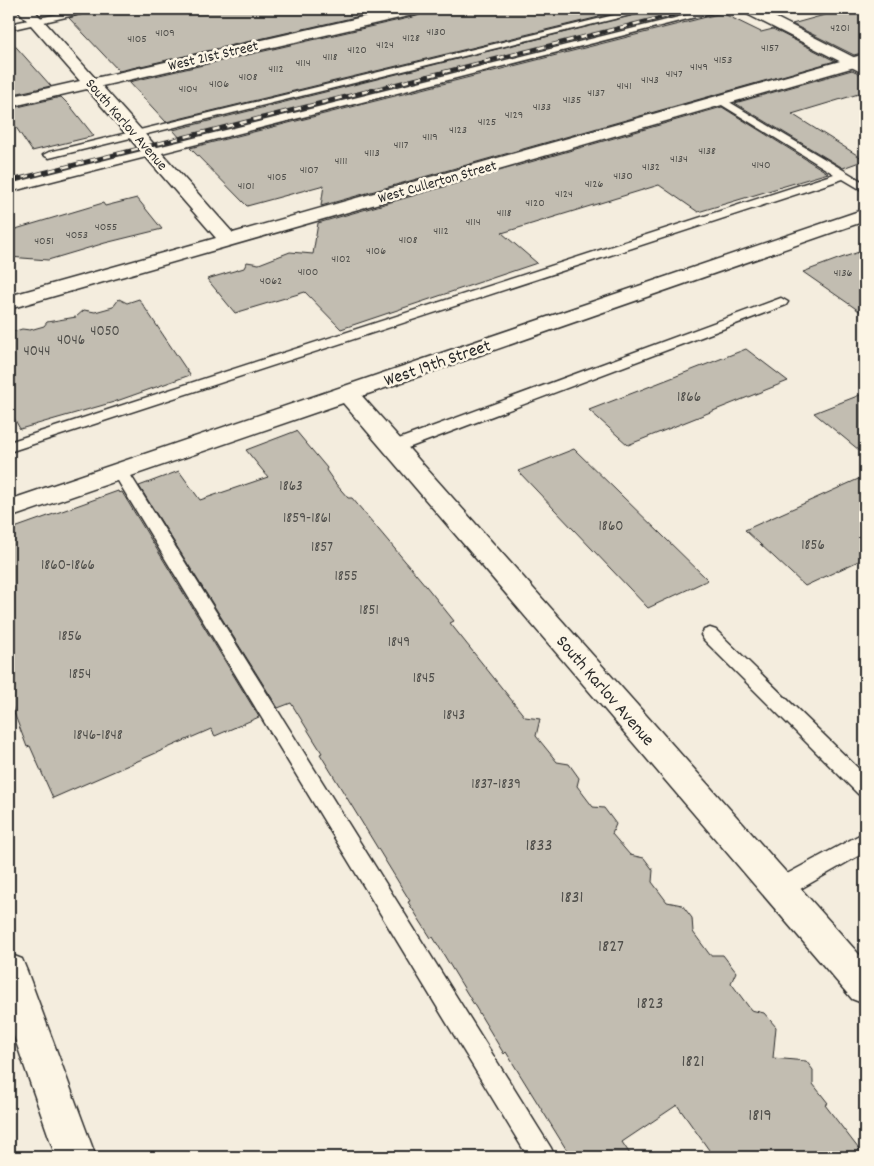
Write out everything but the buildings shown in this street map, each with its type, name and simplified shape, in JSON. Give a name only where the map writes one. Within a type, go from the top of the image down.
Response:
[{"type":"street","name":"West 21st Street","points":[[9,102],[417,9]]},
{"type":"street","points":[[748,9],[861,64]]},
{"type":"street","name":"South Karlov Avenue","points":[[30,15],[229,240]]},
{"type":"street","name":"West Cullerton Street","points":[[9,303],[721,100],[861,64]]},
{"type":"street","name":"West 19th Street","points":[[9,509],[865,215]]},
{"type":"street","name":"South Karlov Avenue","points":[[347,393],[865,987]]},
{"type":"street","points":[[9,971],[76,1157]]},
{"type":"lane","points":[[9,27],[30,15],[96,9]]},
{"type":"lane","points":[[49,156],[650,9]]},
{"type":"lane","points":[[9,188],[722,9]]},
{"type":"lane","points":[[721,100],[865,188]]},
{"type":"lane","points":[[9,447],[844,175]]},
{"type":"lane","points":[[394,447],[781,302]]},
{"type":"lane","points":[[120,471],[542,1157]]},
{"type":"lane","points":[[710,635],[865,788]]},
{"type":"lane","points":[[780,889],[865,841]]},
{"type":"railway","points":[[9,181],[695,9]]}]
